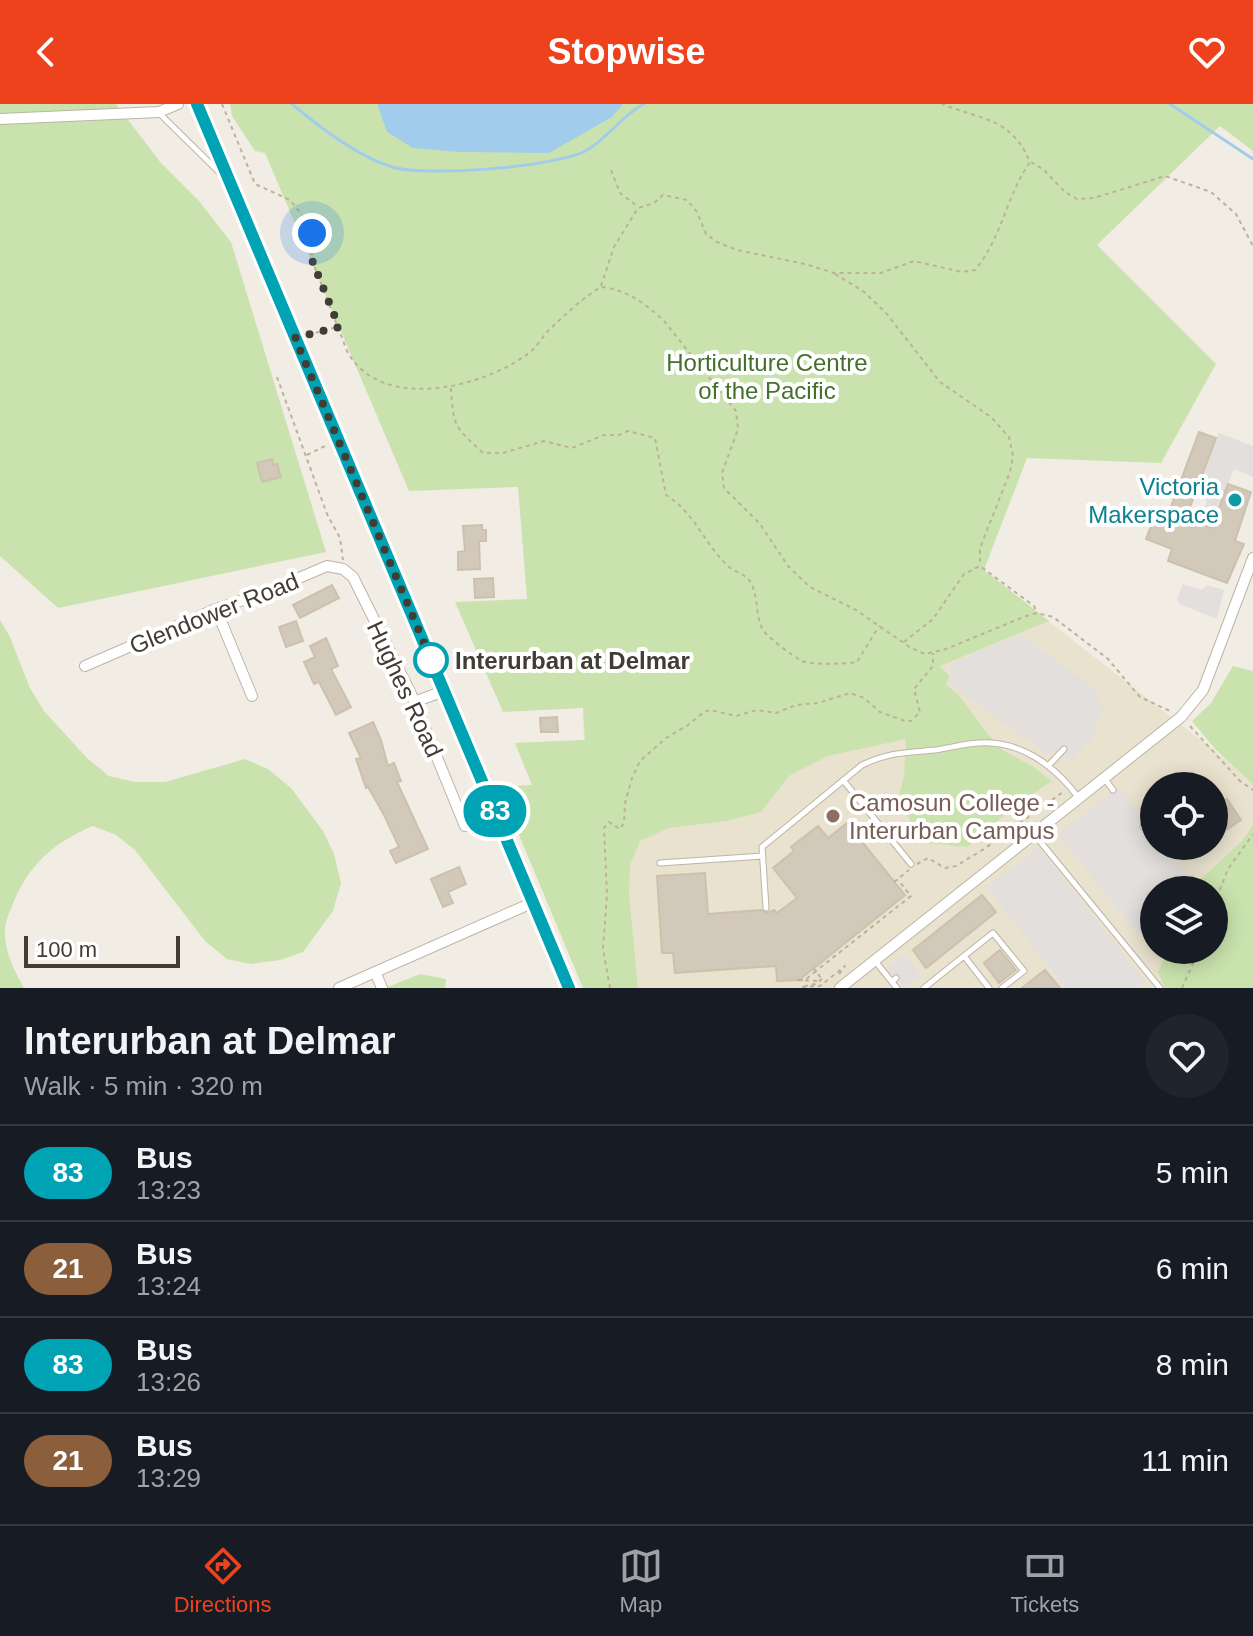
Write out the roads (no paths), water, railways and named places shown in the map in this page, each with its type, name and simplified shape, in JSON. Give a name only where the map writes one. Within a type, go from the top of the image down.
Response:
[{"type":"main road","points":[[197,104],[569,988]]},
{"type":"street","points":[[0,119],[159,112],[178,104]]},
{"type":"street","points":[[840,984],[875,960],[1181,717],[1203,690],[1253,558]]},
{"type":"street","name":"Glendower Road","points":[[85,666],[216,609],[259,595],[327,566],[343,569]]},
{"type":"street","name":"Hughes Road","points":[[343,569],[353,577],[414,702],[465,826],[496,812]]},
{"type":"street","points":[[216,609],[252,696]]},
{"type":"street","points":[[414,702],[444,691]]},
{"type":"street","points":[[339,988],[534,902]]},
{"type":"street","points":[[376,974],[382,988]]},
{"type":"lane","points":[[159,112],[230,182]]},
{"type":"lane","points":[[1221,607],[1233,612]]},
{"type":"lane","points":[[766,908],[762,847],[862,765],[879,757],[902,751],[980,743],[1004,745],[1028,752],[1048,766],[1078,797]]},
{"type":"lane","points":[[1048,766],[1064,749]]},
{"type":"lane","points":[[1103,778],[1113,790]]},
{"type":"lane","points":[[843,780],[911,864]]},
{"type":"lane","points":[[1033,833],[1160,988]]},
{"type":"lane","points":[[660,863],[763,856]]},
{"type":"lane","points":[[924,988],[993,933],[1024,971],[1002,988]]},
{"type":"lane","points":[[964,956],[989,988]]},
{"type":"lane","points":[[875,960],[894,980],[897,988]]},
{"type":"water","points":[[377,104],[623,104],[612,117],[549,153],[413,148],[387,132]]},
{"type":"waterway","points":[[292,104],[364,155],[389,166],[429,171],[520,166],[572,156],[595,145],[644,104]]},
{"type":"waterway","points":[[1170,104],[1253,159]]},
{"type":"place","name":"Victoria Makerspace","points":[[1235,500]]},
{"type":"place","name":"Interurban at Delmar","points":[[431,660]]},
{"type":"place","name":"Camosun College - Interurban Campus","points":[[833,816]]},
{"type":"park label","name":"Horticulture Centre of the Pacific","points":[[767,376]]}]
